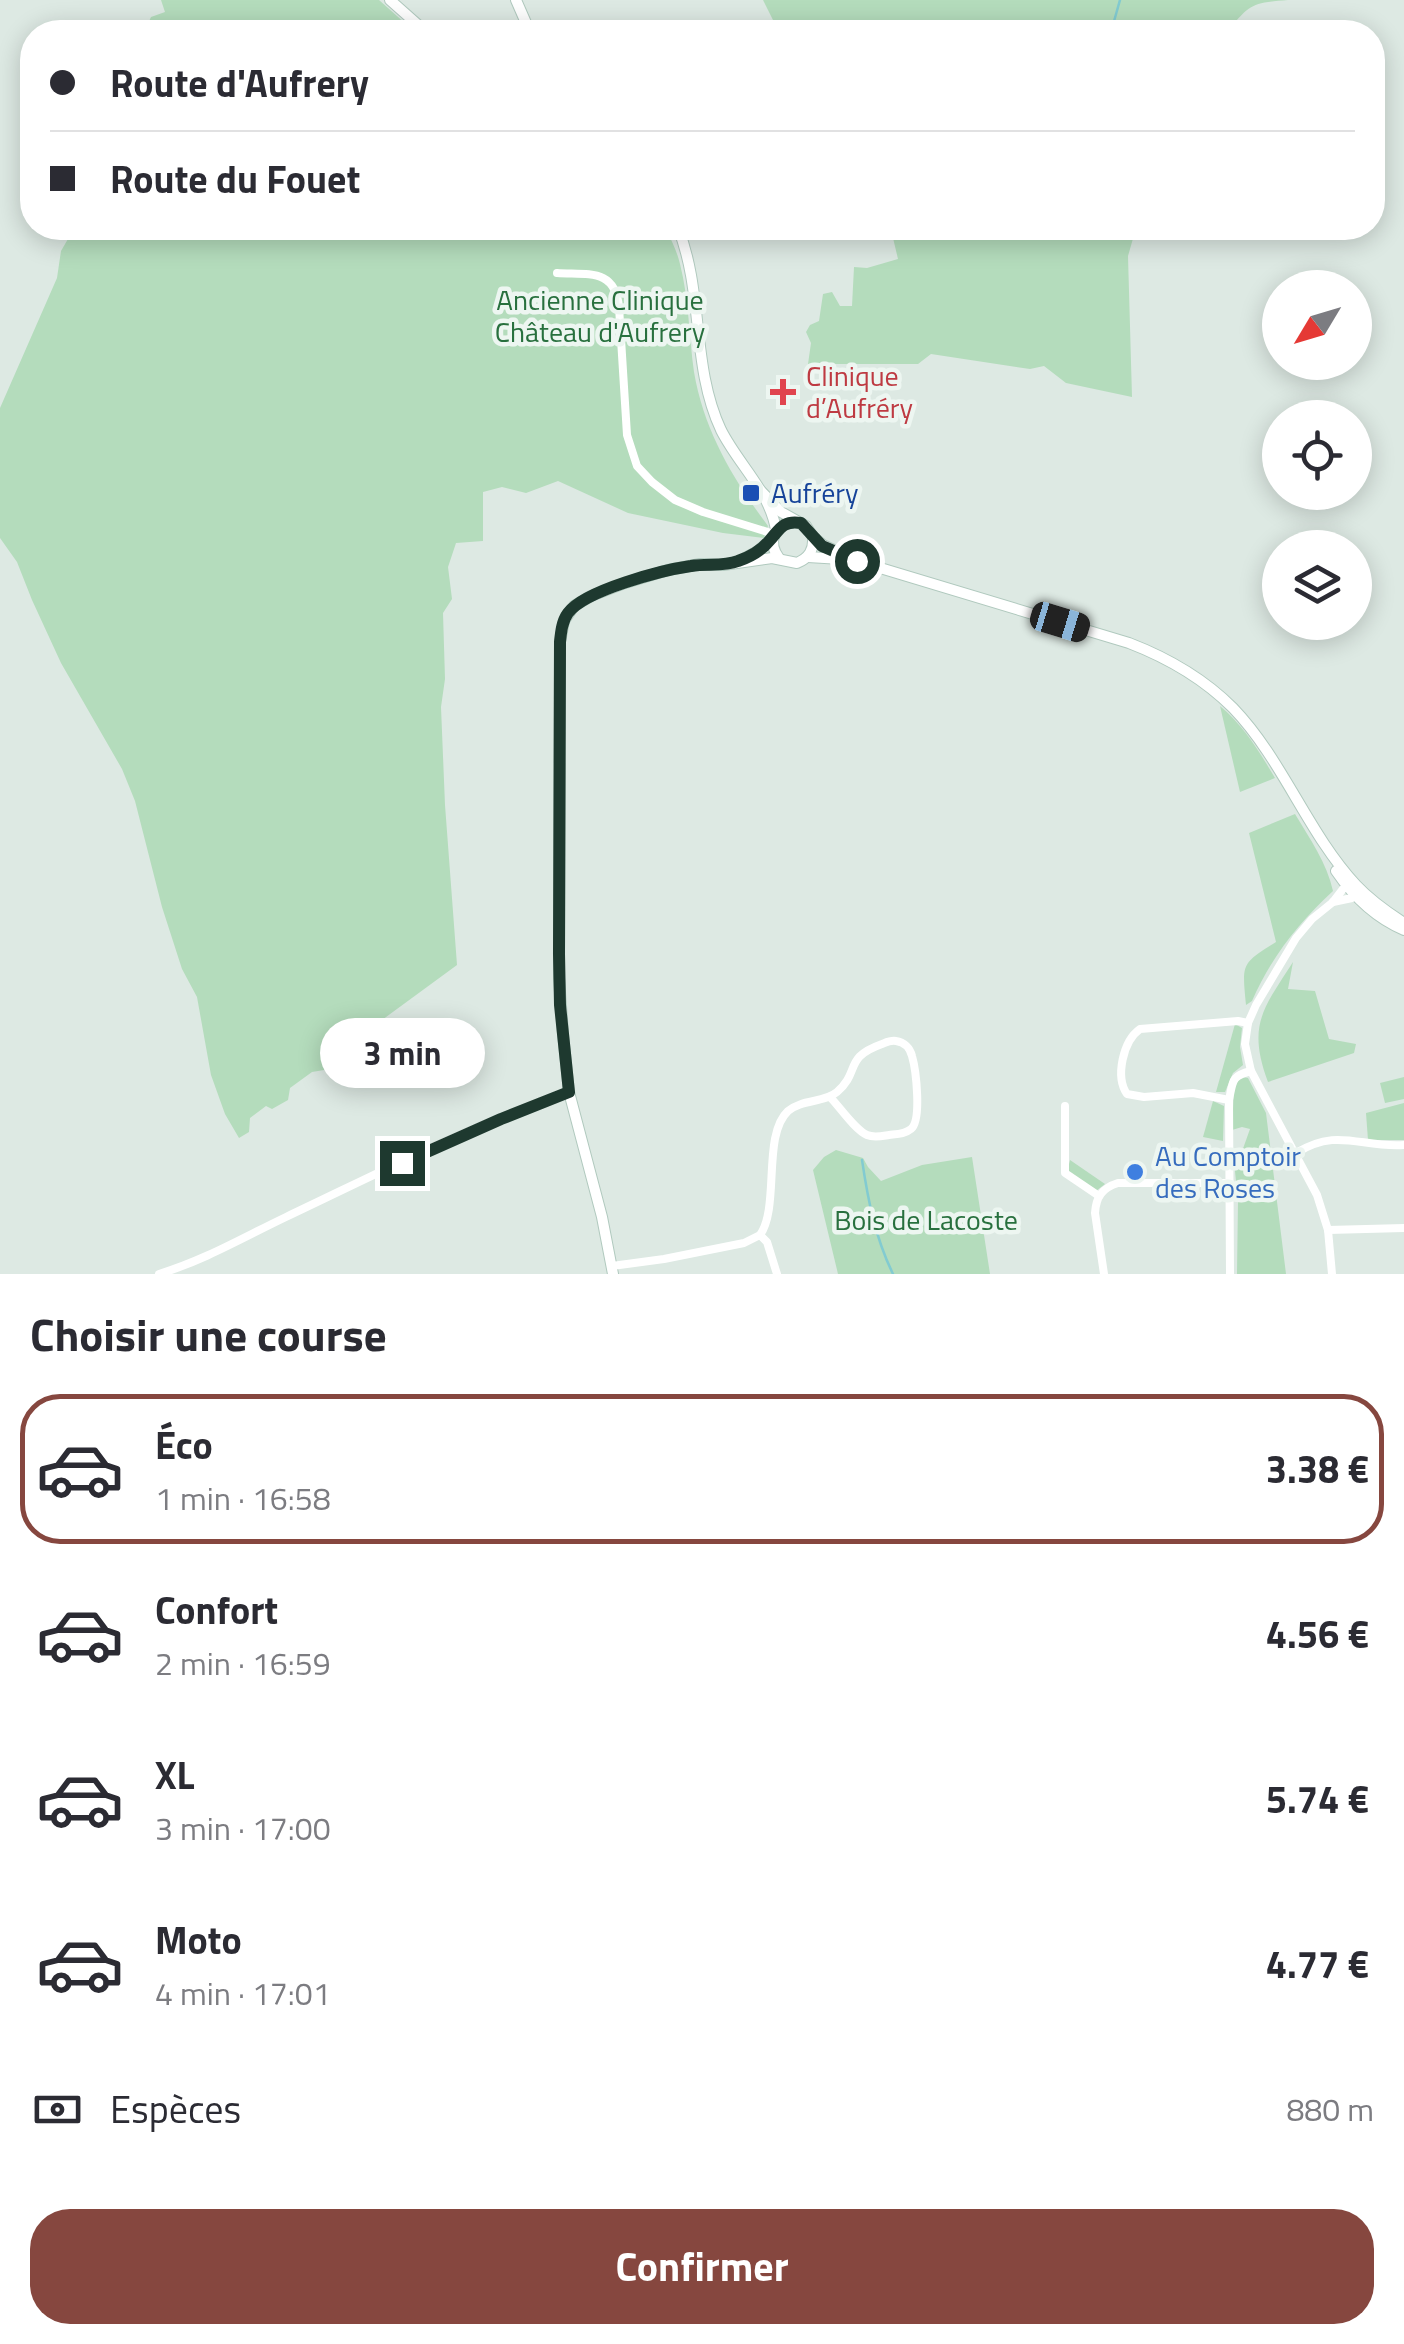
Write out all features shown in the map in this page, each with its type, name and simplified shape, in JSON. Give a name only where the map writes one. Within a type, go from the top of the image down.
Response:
[{"type":"main road","points":[[390,0],[412,20]]},
{"type":"main road","points":[[682,240],[690,265],[708,393],[726,439],[774,517],[775,552],[779,558],[797,563],[812,551],[813,538]]},
{"type":"main road","points":[[758,488],[781,512],[806,526],[813,538],[857,561],[1129,644],[1182,668],[1232,707],[1258,738],[1353,889],[1404,927]]},
{"type":"main road","points":[[732,564],[758,551],[781,526],[794,522]]},
{"type":"main road","points":[[808,556],[857,561]]},
{"type":"main road","points":[[612,1270],[569,1092],[563,1034],[559,966],[560,642],[564,620],[582,601],[625,583],[688,566],[779,558]]},
{"type":"street","points":[[557,274],[600,276],[614,287],[619,307],[627,434],[633,458],[641,470],[675,500],[774,534]]},
{"type":"street","points":[[1332,1274],[1328,1230],[1318,1195],[1251,1071],[1246,1044],[1248,1023],[1256,1005],[1296,938],[1312,919],[1353,889]]},
{"type":"street","points":[[1229,1100],[1194,1093],[1144,1097],[1127,1094],[1120,1080],[1129,1040],[1140,1029],[1238,1020],[1248,1023]]},
{"type":"street","points":[[612,1270],[744,1243],[760,1234],[770,1216],[770,1182],[781,1121],[790,1109],[830,1096],[845,1084],[856,1060],[866,1050],[892,1040],[903,1043],[910,1051],[918,1115],[915,1125],[906,1132],[866,1134],[830,1096]]},
{"type":"street","points":[[1230,1274],[1229,1100],[1236,1076],[1251,1071]]},
{"type":"street","points":[[160,1274],[207,1258],[436,1147],[569,1092]]},
{"type":"street","points":[[1065,1106],[1065,1173],[1099,1196]]},
{"type":"street","points":[[1296,1153],[1330,1138],[1379,1145],[1404,1144]]},
{"type":"street","points":[[1104,1274],[1095,1214],[1104,1190],[1118,1183],[1228,1184]]},
{"type":"street","points":[[1328,1230],[1404,1228]]},
{"type":"street","points":[[760,1234],[778,1274]]},
{"type":"street","points":[[664,1260],[667,1274]]},
{"type":"green space","points":[[161,0],[379,0],[402,20],[150,20],[165,12]]},
{"type":"green space","points":[[763,0],[1288,0],[1252,7],[1238,20],[773,20]]},
{"type":"green space","name":"Ancienne Clinique Château d'Aufrery","points":[[67,240],[671,240],[683,277],[694,372],[705,414],[732,472],[768,526],[764,538],[628,513],[558,481],[526,493],[502,487],[483,492],[483,541],[456,543],[448,567],[452,599],[443,613],[445,679],[441,707],[457,965],[326,1061],[324,1070],[312,1072],[290,1088],[288,1100],[272,1109],[266,1106],[250,1118],[249,1132],[239,1138],[225,1114],[211,1075],[197,997],[182,969],[162,907],[135,801],[122,769],[61,663],[17,562],[0,538],[0,408],[57,278],[61,251]]},
{"type":"green space","points":[[893,240],[1133,240],[1128,256],[1132,397],[1066,383],[1044,366],[1030,369],[931,354],[918,364],[808,364],[811,343],[806,332],[819,321],[823,294],[832,292],[840,306],[852,306],[854,267],[867,268],[898,259]]},
{"type":"green space","points":[[1220,706],[1244,730],[1275,778],[1240,792]]},
{"type":"green space","points":[[1295,814],[1322,861],[1333,891],[1286,942],[1246,1005],[1246,966],[1276,942],[1249,833]]},
{"type":"green space","points":[[1293,962],[1288,989],[1315,991],[1329,1039],[1356,1044],[1354,1053],[1268,1082],[1259,1046],[1261,1018]]},
{"type":"green space","points":[[1235,1024],[1242,1028],[1243,1065],[1233,1073],[1225,1092],[1216,1092]]},
{"type":"green space","points":[[1243,1077],[1248,1078],[1266,1113],[1286,1274],[1237,1274],[1235,1171],[1250,1129],[1232,1130],[1234,1088]]},
{"type":"green space","points":[[1404,1077],[1404,1099],[1385,1103],[1380,1083]]},
{"type":"green space","points":[[1213,1101],[1224,1106],[1223,1141],[1203,1137]]},
{"type":"green space","points":[[1404,1103],[1404,1140],[1368,1140],[1366,1113]]},
{"type":"green space","name":"Bois de Lacoste","points":[[836,1150],[863,1158],[881,1181],[922,1165],[972,1157],[990,1274],[838,1274],[813,1170]]},
{"type":"green space","points":[[1070,1160],[1105,1184],[1096,1191],[1067,1172]]},
{"type":"waterway","points":[[1114,20],[1120,0]]},
{"type":"waterway","points":[[862,1160],[873,1218],[893,1274]]},
{"type":"place","name":"Clinique d’Aufréry","points":[[783,392]]},
{"type":"place","name":"Aufréry","points":[[751,493]]},
{"type":"place","name":"Au Comptoir des Roses","points":[[1135,1172]]},
{"type":"route","points":[[402,1163],[569,1092],[560,1005],[560,642],[564,620],[574,606],[591,596],[668,570],[732,564],[758,551],[788,522],[801,523],[822,546],[857,561]]}]
